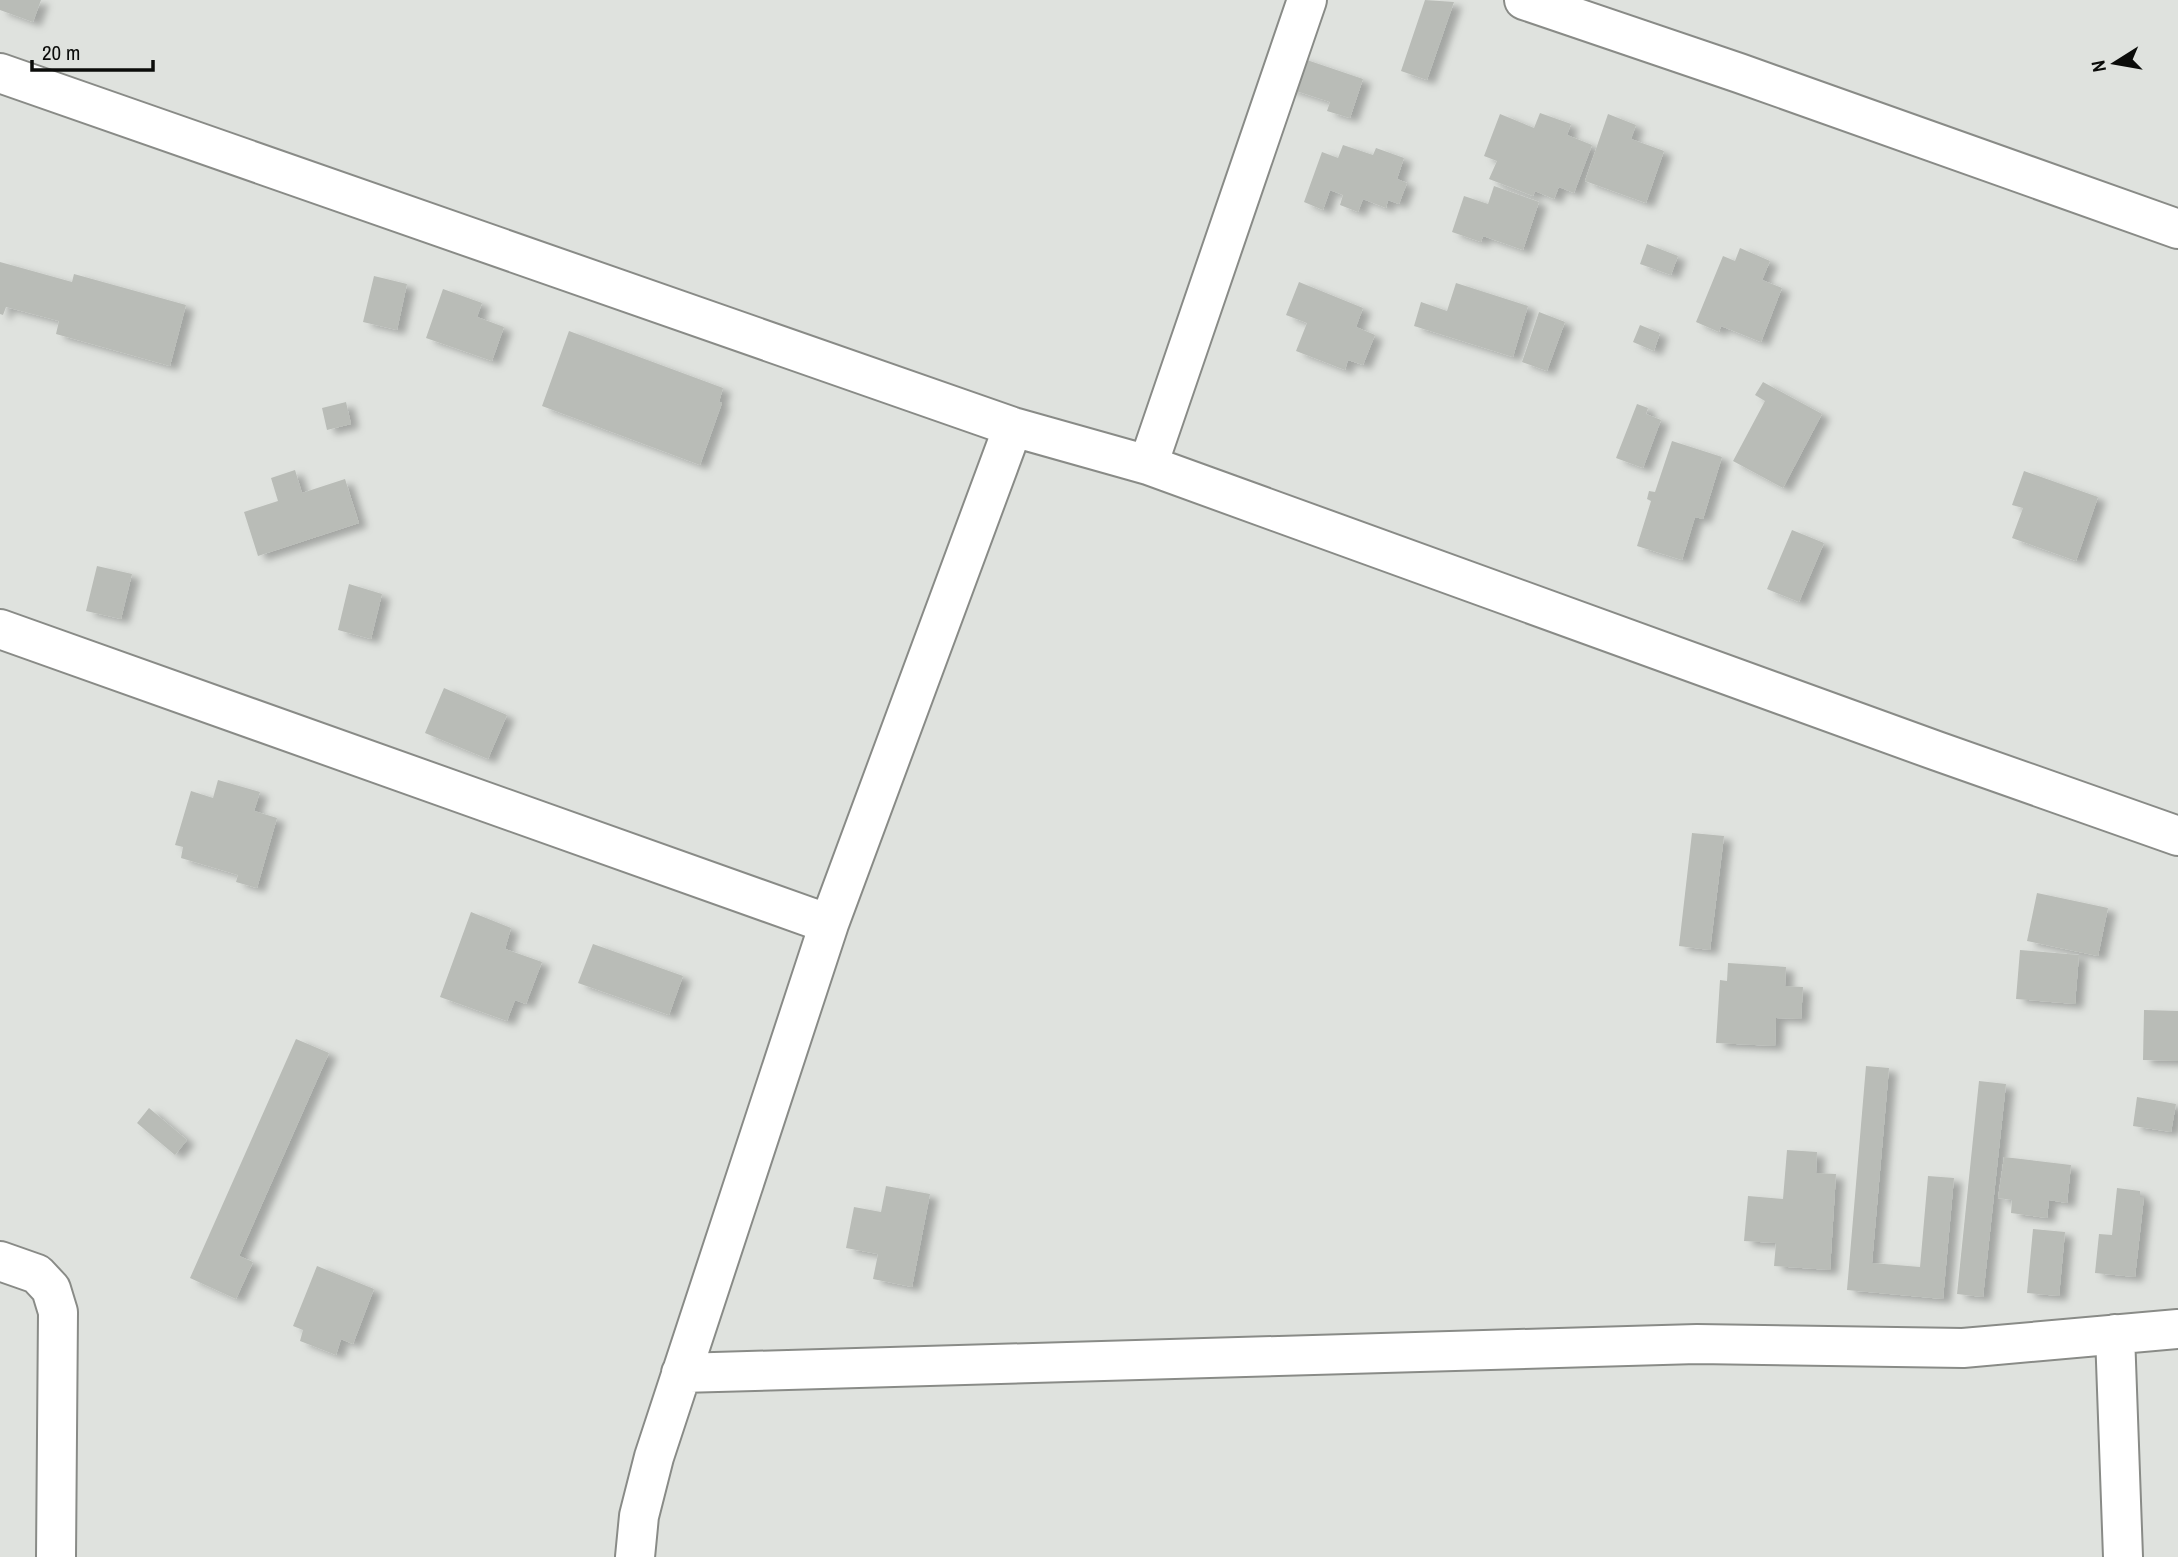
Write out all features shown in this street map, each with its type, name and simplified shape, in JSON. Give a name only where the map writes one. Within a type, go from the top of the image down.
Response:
[{"type":"street","points":[[1148,465],[1307,0]]},
{"type":"street","points":[[1524,0],[1739,73],[2178,229]]},
{"type":"street","points":[[0,73],[1013,428],[1148,465],[2178,836]]},
{"type":"street","points":[[635,1557],[639,1516],[645,1492],[681,1373],[829,924],[1013,428]]},
{"type":"street","points":[[0,629],[829,924]]},
{"type":"street","points":[[0,1261],[37,1274],[51,1289],[58,1312],[56,1557]]},
{"type":"street","points":[[681,1373],[1697,1344],[1963,1348],[2178,1329]]},
{"type":"street","points":[[2115,1335],[2123,1557]]},
{"type":"building","points":[[0,0],[41,0],[33,22],[0,10]]},
{"type":"building","points":[[1425,0],[1454,2],[1427,80],[1401,71]]},
{"type":"building","points":[[1298,57],[1363,79],[1350,118],[1327,111],[1330,102],[1287,88]]},
{"type":"building","points":[[1540,113],[1571,124],[1567,135],[1592,145],[1574,193],[1559,187],[1554,199],[1535,191],[1533,196],[1489,179],[1497,161],[1484,156],[1500,114],[1534,128]]},
{"type":"building","points":[[1608,114],[1636,125],[1631,139],[1664,151],[1646,203],[1585,181]]},
{"type":"building","points":[[1343,145],[1373,155],[1376,148],[1404,158],[1397,179],[1407,183],[1399,204],[1388,200],[1386,208],[1363,199],[1358,212],[1340,205],[1343,195],[1330,190],[1323,210],[1304,202],[1322,152],[1338,158]]},
{"type":"building","points":[[1494,186],[1539,202],[1523,250],[1483,236],[1481,242],[1452,232],[1464,196],[1488,204]]},
{"type":"building","points":[[1647,244],[1678,256],[1671,275],[1640,264]]},
{"type":"building","points":[[1740,248],[1770,261],[1762,280],[1782,288],[1761,342],[1721,326],[1719,332],[1696,322],[1723,256],[1735,261]]},
{"type":"building","points":[[0,262],[72,282],[74,274],[186,305],[170,366],[56,334],[59,321],[6,307],[3,315],[0,314]]},
{"type":"building","points":[[374,276],[407,284],[397,330],[363,322]]},
{"type":"building","points":[[1299,282],[1363,308],[1356,327],[1375,335],[1363,365],[1348,360],[1345,370],[1296,351],[1307,323],[1286,315]]},
{"type":"building","points":[[1456,283],[1528,306],[1513,357],[1414,326],[1421,302],[1447,311]]},
{"type":"building","points":[[443,289],[482,303],[477,317],[504,327],[492,361],[426,338]]},
{"type":"building","points":[[1539,312],[1565,322],[1547,371],[1522,362]]},
{"type":"building","points":[[1640,325],[1660,333],[1654,351],[1633,342]]},
{"type":"building","points":[[569,331],[723,388],[719,402],[722,403],[700,465],[542,406]]},
{"type":"building","points":[[1763,382],[1822,414],[1783,488],[1733,461],[1765,401],[1755,395]]},
{"type":"building","points":[[346,402],[351,424],[327,430],[322,408]]},
{"type":"building","points":[[1637,404],[1648,408],[1646,414],[1661,420],[1643,468],[1616,458]]},
{"type":"building","points":[[1672,441],[1722,457],[1703,519],[1695,517],[1682,560],[1637,546],[1651,501],[1647,499],[1649,491],[1655,492]]},
{"type":"building","points":[[295,470],[302,493],[345,479],[359,523],[258,556],[244,512],[278,501],[271,478]]},
{"type":"building","points":[[2024,471],[2098,497],[2076,561],[2012,538],[2023,508],[2012,505]]},
{"type":"building","points":[[1792,530],[1824,543],[1799,602],[1767,589]]},
{"type":"building","points":[[97,566],[132,574],[121,619],[86,611]]},
{"type":"building","points":[[349,584],[382,594],[371,639],[338,630]]},
{"type":"building","points":[[444,688],[507,715],[488,759],[425,733]]},
{"type":"building","points":[[218,780],[260,792],[254,811],[277,818],[257,888],[236,882],[238,875],[181,858],[183,847],[175,845],[191,791],[213,798]]},
{"type":"building","points":[[1692,833],[1724,836],[1710,950],[1679,946]]},
{"type":"building","points":[[2037,893],[2108,908],[2098,956],[2027,941]]},
{"type":"building","points":[[471,912],[511,928],[505,949],[542,962],[526,1004],[515,1000],[507,1021],[440,997]]},
{"type":"building","points":[[593,944],[683,976],[669,1015],[578,983]]},
{"type":"building","points":[[2020,950],[2079,955],[2075,1004],[2016,999]]},
{"type":"building","points":[[1728,963],[1786,967],[1785,986],[1803,987],[1801,1019],[1776,1018],[1775,1046],[1716,1043],[1720,980],[1727,981]]},
{"type":"building","points":[[2144,1010],[2178,1011],[2178,1061],[2143,1060]]},
{"type":"building","points":[[296,1039],[329,1053],[239,1256],[253,1262],[236,1299],[190,1278]]},
{"type":"building","points":[[1866,1066],[1889,1068],[1872,1263],[1920,1267],[1928,1176],[1954,1178],[1943,1299],[1847,1290]]},
{"type":"building","points":[[1979,1081],[2006,1084],[1983,1297],[1957,1294]]},
{"type":"building","points":[[2137,1097],[2176,1104],[2171,1132],[2133,1126]]},
{"type":"building","points":[[149,1108],[187,1140],[175,1155],[137,1123]]},
{"type":"building","points":[[1787,1150],[1817,1152],[1816,1173],[1836,1174],[1830,1270],[1774,1266],[1776,1243],[1744,1241],[1748,1196],[1783,1199]]},
{"type":"building","points":[[2004,1157],[2071,1165],[2067,1203],[2049,1200],[2047,1218],[2011,1213],[2012,1200],[1998,1198]]},
{"type":"building","points":[[886,1186],[930,1194],[912,1287],[873,1279],[878,1254],[846,1248],[854,1207],[881,1212]]},
{"type":"building","points":[[2117,1188],[2140,1191],[2140,1197],[2144,1197],[2135,1277],[2095,1273],[2099,1234],[2112,1235]]},
{"type":"building","points":[[2033,1229],[2065,1232],[2059,1296],[2027,1293]]},
{"type":"building","points":[[317,1266],[374,1289],[353,1344],[341,1339],[336,1355],[300,1341],[303,1330],[293,1326]]}]
